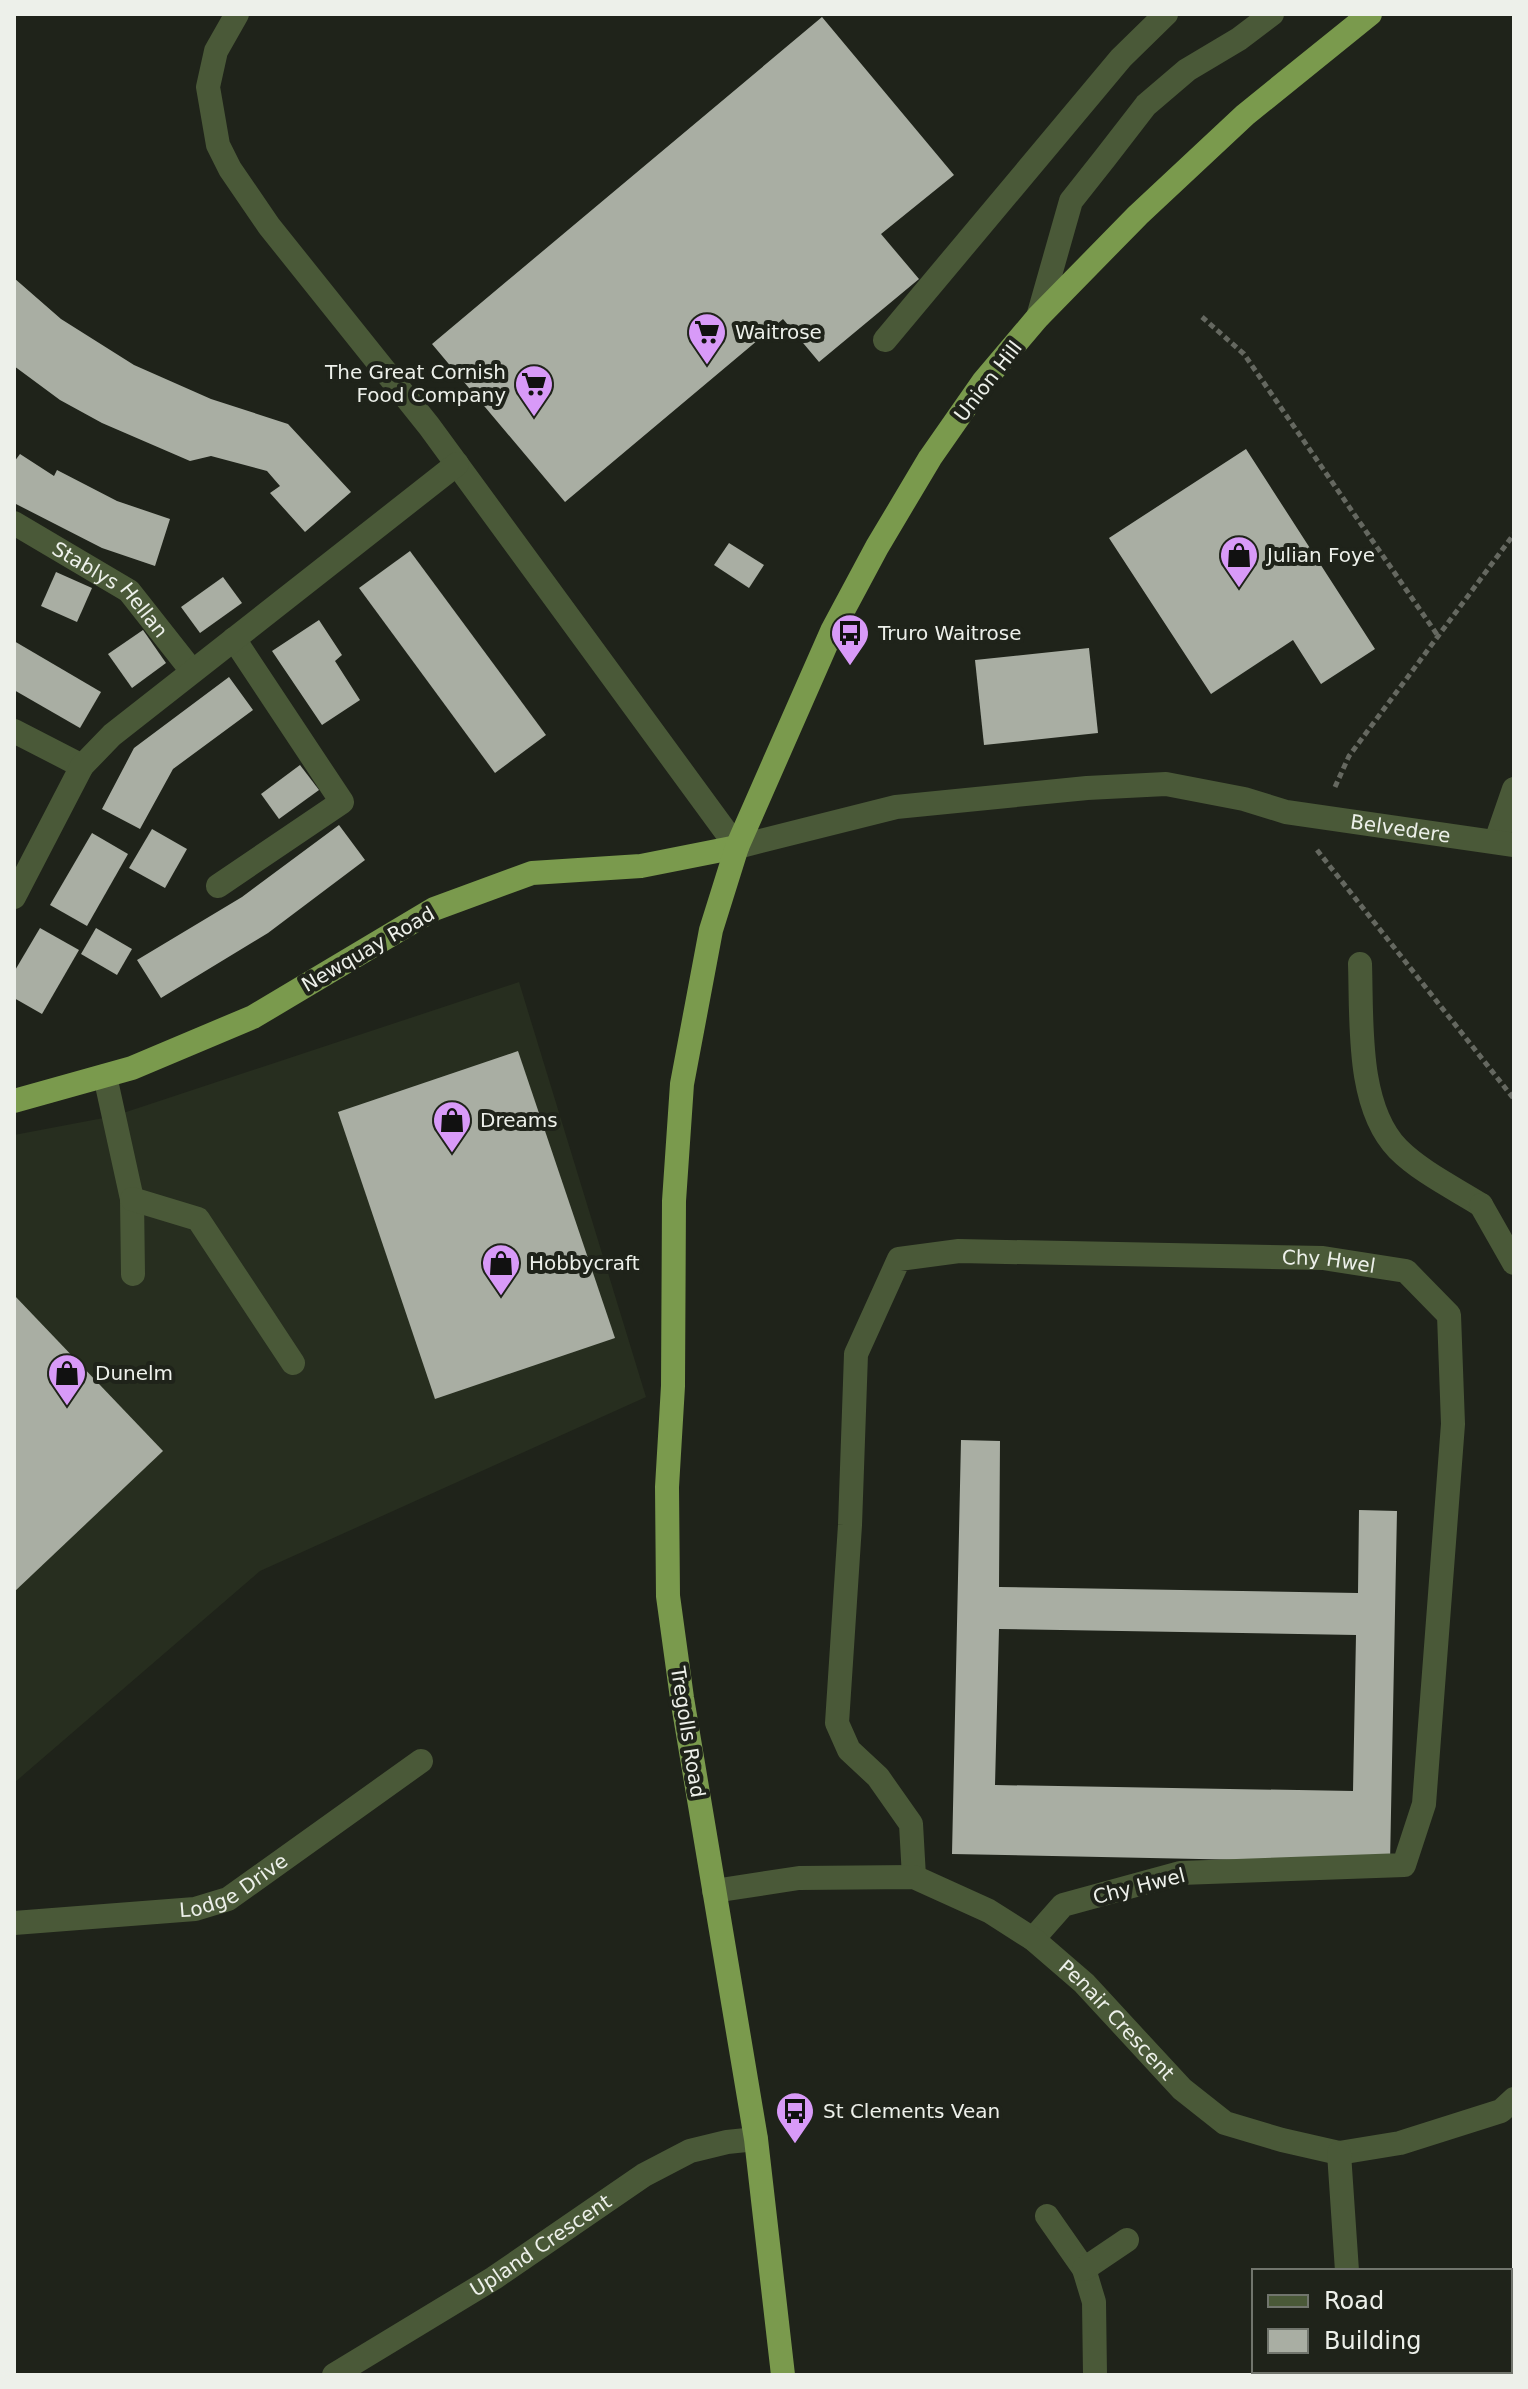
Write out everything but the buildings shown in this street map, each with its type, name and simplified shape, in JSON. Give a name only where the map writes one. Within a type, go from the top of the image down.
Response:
[{"type":"highway","name":"Union Hill","points":[[682,1084],[711,930],[737,847],[832,631],[930,458],[983,382],[1038,317],[1138,215],[1245,115],[1370,14]]},
{"type":"highway","name":"Newquay Road","points":[[14,1101],[132,1068],[253,1017],[434,909],[532,873],[641,866],[737,847]]},
{"type":"highway","name":"Tregolls Road","points":[[682,1084],[674,1201],[673,1386],[667,1487],[668,1596],[756,2139],[783,2375]]},
{"type":"street","points":[[237,14],[216,51],[208,87],[218,145],[230,169],[269,226],[429,426],[737,847]]},
{"type":"street","points":[[885,340],[1121,58],[1166,14]]},
{"type":"street","points":[[1038,317],[1071,201],[1096,168],[1146,105],[1187,70],[1239,39],[1272,14]]},
{"type":"street","points":[[14,897],[82,766],[112,735],[457,464]]},
{"type":"street","name":"Stablys Hellan","points":[[14,523],[129,591],[192,671]]},
{"type":"street","points":[[218,886],[342,802],[234,639]]},
{"type":"street","points":[[14,731],[82,766]]},
{"type":"street","name":"Belvedere","points":[[737,847],[896,807],[1087,788],[1166,784],[1244,799],[1286,812],[1505,843]]},
{"type":"street","points":[[1505,843],[1514,789]]},
{"type":"street","points":[[1360,964],[1363,1073],[1377,1113],[1395,1146],[1409,1159],[1481,1205],[1512,1255]]},
{"type":"street","points":[[105,1076],[132,1199],[133,1274]]},
{"type":"street","points":[[132,1199],[198,1219],[293,1363]]},
{"type":"street","name":"Chy Hwel","points":[[914,1877],[911,1824],[878,1777],[849,1750],[837,1723],[850,1525],[856,1354],[899,1259],[959,1251],[1292,1257],[1323,1258],[1406,1271],[1449,1315],[1453,1424],[1424,1804],[1404,1865],[1180,1873],[1063,1905],[1033,1939]]},
{"type":"street","name":"Lodge Drive","points":[[14,1923],[195,1909],[228,1899],[421,1761]]},
{"type":"street","name":"Penair Crescent","points":[[714,1891],[799,1878],[914,1877],[989,1911],[1033,1939],[1084,1983],[1182,2089],[1225,2123],[1282,2140],[1339,2153],[1400,2143],[1501,2111],[1514,2099]]},
{"type":"street","name":"Upland Crescent","points":[[334,2375],[494,2278],[644,2175],[690,2151],[756,2139]]},
{"type":"street","points":[[1339,2153],[1347,2269]]},
{"type":"street","points":[[1047,2216],[1084,2269],[1094,2302],[1095,2375]]},
{"type":"street","points":[[1084,2269],[1127,2240]]},
{"type":"path","points":[[1202,317],[1244,354],[1438,636]]},
{"type":"path","points":[[1321,817],[1349,756],[1514,534]]},
{"type":"path","points":[[1286,812],[1514,1099]]},
{"type":"shaded area","points":[[519,982],[646,1397],[260,1571],[14,1783],[14,1135],[114,1116]]},
{"type":"place","name":"Waitrose","points":[[707,366]]},
{"type":"place","name":"The Great Cornish Food Company","points":[[534,418]]},
{"type":"place","name":"Julian Foye","points":[[1239,589]]},
{"type":"place","name":"Truro Waitrose","points":[[850,667]]},
{"type":"place","name":"Dreams","points":[[452,1154]]},
{"type":"place","name":"Hobbycraft","points":[[501,1297]]},
{"type":"place","name":"Dunelm","points":[[67,1407]]},
{"type":"place","name":"St Clements Vean","points":[[795,2145]]}]
